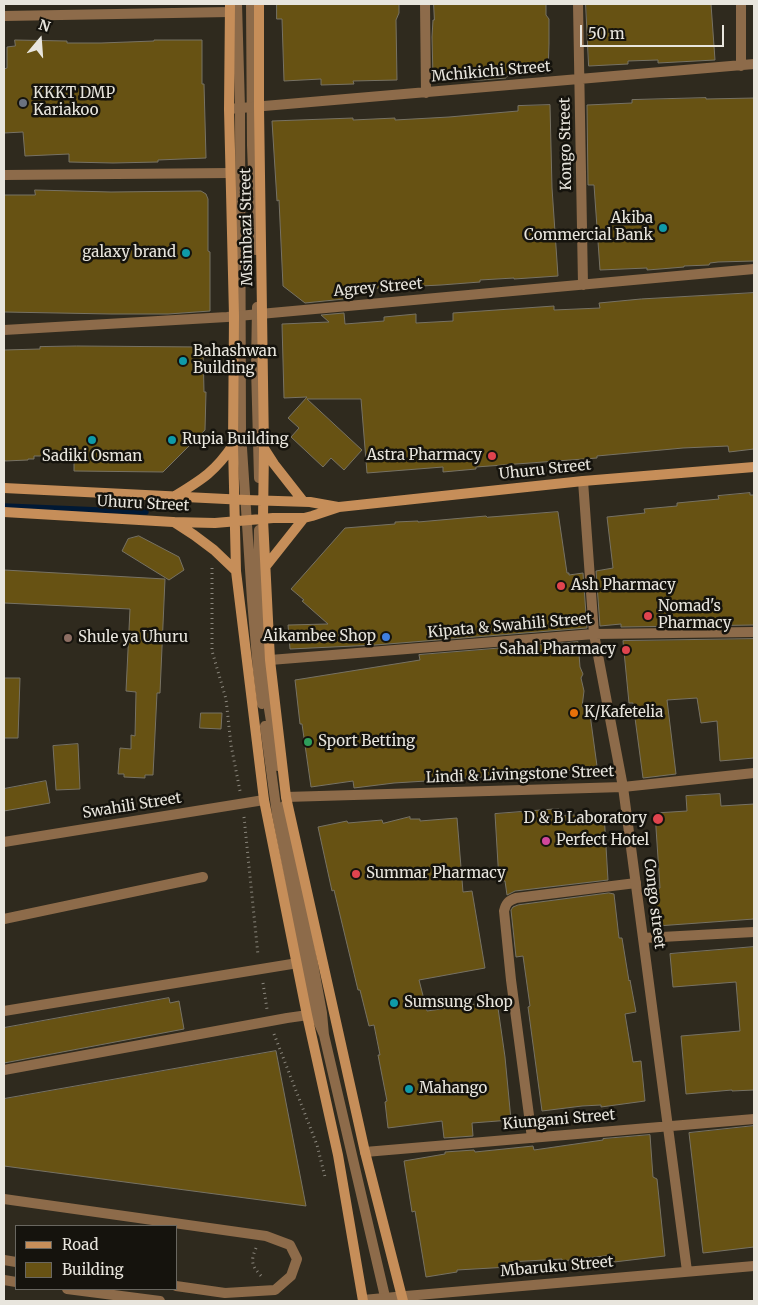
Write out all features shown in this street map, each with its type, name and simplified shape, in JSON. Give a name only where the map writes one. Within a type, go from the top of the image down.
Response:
[{"type":"street","points":[[237,4],[234,109],[238,315],[245,500],[259,680],[276,807],[315,1014],[324,1036],[386,1300]]},
{"type":"street","points":[[251,4],[255,107]]},
{"type":"street","name":"Msimbazi Street","points":[[260,4],[255,107],[264,449],[262,519],[270,660],[286,797],[365,1152],[402,1299]]},
{"type":"street","points":[[425,4],[426,92]]},
{"type":"street","name":"Kongo Street","points":[[578,4],[583,285]]},
{"type":"street","points":[[741,4],[741,66]]},
{"type":"street","points":[[4,16],[230,8]]},
{"type":"street","name":"Msimbazi Street","points":[[230,8],[234,109],[230,173],[238,315],[233,446],[236,571],[264,800],[305,962],[363,1301]]},
{"type":"street","name":"Mchikichi Street","points":[[234,109],[754,64]]},
{"type":"street","points":[[4,175],[230,173]]},
{"type":"street","name":"Agrey Street","points":[[4,330],[238,315],[754,269]]},
{"type":"street","points":[[260,313],[256,367],[262,500]]},
{"type":"street","points":[[175,496],[202,480],[214,470],[233,446]]},
{"type":"street","points":[[264,449],[303,501]]},
{"type":"street","name":"Uhuru Street","points":[[4,512],[173,522],[304,518],[339,507],[583,481],[754,467]]},
{"type":"street","name":"Congo street","points":[[583,481],[594,634],[623,787],[687,1271]]},
{"type":"street","name":"Uhuru Street","points":[[4,488],[245,500],[303,501],[339,507]]},
{"type":"street","points":[[266,566],[304,518]]},
{"type":"street","points":[[262,519],[258,588],[269,709],[305,962]]},
{"type":"street","points":[[173,522],[214,550],[236,571]]},
{"type":"street","name":"Kipata & Swahili Street","points":[[270,660],[594,634],[754,632]]},
{"type":"street","name":"Lindi & Livingstone Street","points":[[286,797],[623,787],[754,773]]},
{"type":"street","name":"Swahili Street","points":[[4,842],[264,800]]},
{"type":"street","points":[[4,919],[203,877]]},
{"type":"street","points":[[532,1138],[504,912],[505,906],[507,902],[516,898],[636,883]]},
{"type":"street","points":[[643,938],[754,932]]},
{"type":"street","points":[[4,1010],[305,962]]},
{"type":"street","points":[[4,1070],[315,1014]]},
{"type":"street","name":"Kiungani Street","points":[[365,1152],[754,1119]]},
{"type":"street","points":[[4,1199],[266,1236],[290,1245],[297,1259],[291,1276],[275,1290],[225,1293],[178,1286]]},
{"type":"street","name":"Mbaruku Street","points":[[363,1301],[754,1266]]},
{"type":"street","points":[[75,1290],[160,1301]]},
{"type":"path","points":[[214,550],[212,569],[212,650],[226,699],[231,745],[243,803],[258,951],[269,1022],[318,1150],[326,1181]]},
{"type":"path","points":[[261,1235],[252,1257],[254,1269],[275,1290]]},
{"type":"building","points":[[277,4],[399,4],[399,13],[396,20],[397,80],[353,81],[354,84],[321,85],[321,79],[284,81],[282,19],[277,19]]},
{"type":"building","points":[[434,4],[546,4],[546,15],[549,19],[548,73],[526,71],[524,73],[508,73],[506,78],[482,80],[440,80],[440,77],[433,77],[432,37]]},
{"type":"building","points":[[586,4],[711,4],[715,60],[658,63],[658,60],[628,61],[628,64],[589,66]]},
{"type":"building","points":[[15,40],[101,43],[202,40],[206,158],[113,163],[69,162],[69,154],[25,156],[23,132],[4,133],[4,69],[7,68],[7,47],[15,46]]},
{"type":"building","points":[[754,98],[754,261],[718,262],[710,263],[709,265],[647,270],[647,268],[600,270],[594,185],[588,185],[587,105],[632,103],[632,100]]},
{"type":"building","points":[[550,105],[552,188],[558,276],[360,289],[361,293],[343,295],[344,299],[305,303],[283,286],[279,200],[277,201],[272,121],[353,118],[353,120],[395,118],[395,120],[449,117],[518,111],[518,106]]},
{"type":"building","points":[[35,190],[111,192],[201,191],[206,194],[208,199],[208,251],[210,252],[210,311],[168,314],[4,312],[4,195],[35,195]]},
{"type":"building","points":[[754,293],[754,449],[729,452],[728,446],[683,448],[597,456],[597,458],[476,467],[476,469],[443,472],[443,467],[367,473],[361,399],[307,399],[362,450],[344,470],[331,458],[323,467],[291,437],[299,428],[288,418],[307,397],[284,398],[282,324],[329,322],[321,315],[344,313],[345,324],[384,321],[384,317],[416,314],[416,323],[453,321],[453,313],[554,306],[554,310],[600,308],[599,303]]},
{"type":"building","points":[[77,346],[203,347],[204,392],[206,392],[205,430],[163,472],[74,471],[74,456],[34,456],[34,459],[5,461],[4,350]]},
{"type":"building","points":[[750,493],[750,495],[754,495],[754,625],[621,627],[621,624],[600,626],[596,571],[613,568],[607,517],[645,513],[644,509],[677,506],[677,503],[719,499],[718,496]]},
{"type":"building","points":[[558,512],[567,573],[569,575],[583,573],[587,628],[375,645],[290,649],[288,625],[328,624],[291,589],[345,528],[395,524],[395,522]]},
{"type":"building","points":[[139,536],[179,557],[184,570],[169,580],[122,551],[128,539]]},
{"type":"building","points":[[4,570],[165,579],[160,693],[157,693],[153,775],[145,775],[145,778],[124,777],[124,774],[118,774],[120,748],[131,749],[131,735],[135,736],[136,692],[126,691],[130,609],[4,603]]},
{"type":"building","points":[[754,639],[754,758],[720,761],[717,721],[701,723],[697,698],[667,700],[676,774],[643,778],[633,703],[629,703],[623,641]]},
{"type":"building","points":[[578,642],[580,667],[583,674],[581,678],[584,691],[582,707],[589,707],[597,766],[575,770],[543,772],[543,774],[527,775],[527,773],[515,775],[514,772],[475,778],[394,783],[354,788],[353,781],[311,787],[302,724],[300,724],[295,680],[420,660],[419,655]]},
{"type":"building","points":[[4,678],[20,678],[18,738],[4,738]]},
{"type":"building","points":[[201,713],[222,713],[221,729],[200,728]]},
{"type":"building","points":[[78,744],[80,789],[56,790],[53,746]]},
{"type":"building","points":[[46,781],[50,803],[4,811],[4,789]]},
{"type":"building","points":[[720,794],[721,806],[754,804],[754,919],[657,926],[654,889],[660,888],[655,813],[687,811],[686,796]]},
{"type":"building","points":[[559,809],[560,816],[604,813],[608,880],[515,891],[507,895],[505,881],[499,881],[495,814]]},
{"type":"building","points":[[410,817],[410,819],[420,819],[420,821],[457,818],[463,892],[472,891],[485,968],[419,980],[427,1011],[497,1001],[511,1120],[472,1123],[473,1136],[444,1138],[442,1121],[388,1128],[385,1102],[387,1101],[374,1025],[369,1026],[360,990],[358,990],[334,890],[332,891],[318,827],[347,821],[348,823],[382,820],[383,823]]},
{"type":"building","points":[[609,893],[614,894],[619,938],[622,938],[636,1012],[625,1014],[633,1062],[641,1061],[645,1101],[601,1107],[601,1105],[582,1106],[542,1111],[523,956],[516,957],[511,910],[518,905]]},
{"type":"building","points":[[754,947],[754,1090],[686,1094],[681,1036],[740,1031],[736,982],[673,987],[670,954]]},
{"type":"building","points":[[169,998],[170,1003],[179,1001],[184,1029],[4,1063],[4,1028]]},
{"type":"building","points":[[276,1051],[306,1206],[4,1166],[4,1099]]},
{"type":"building","points":[[754,1126],[754,1247],[703,1253],[689,1133]]},
{"type":"building","points":[[650,1135],[653,1177],[657,1179],[665,1256],[614,1262],[613,1255],[562,1261],[562,1259],[509,1262],[509,1267],[457,1270],[457,1272],[426,1277],[415,1211],[412,1212],[404,1161],[445,1154],[445,1152],[474,1150],[475,1152],[533,1146],[534,1150],[603,1139]]},
{"type":"waterway","points":[[4,506],[146,512]]},
{"type":"place","name":"KKKT DMP Kariakoo","points":[[23,103]]},
{"type":"place","name":"Akiba Commercial Bank","points":[[663,228]]},
{"type":"place","name":"galaxy brand","points":[[186,253]]},
{"type":"place","name":"Bahashwan Building","points":[[183,361]]},
{"type":"place","name":"Sadiki Osman","points":[[92,440]]},
{"type":"place","name":"Rupia Building","points":[[172,440]]},
{"type":"place","name":"Astra Pharmacy","points":[[492,456]]},
{"type":"place","name":"Ash Pharmacy","points":[[561,586]]},
{"type":"place","name":"Nomad's Pharmacy","points":[[648,616]]},
{"type":"place","name":"Aikambee Shop","points":[[386,637]]},
{"type":"place","name":"Shule ya Uhuru","points":[[68,638]]},
{"type":"place","name":"Sahal Pharmacy","points":[[626,650]]},
{"type":"place","name":"K/Kafetelia","points":[[574,713]]},
{"type":"place","name":"Sport Betting","points":[[308,742]]},
{"type":"place","name":"D & B Laboratory","points":[[658,819]]},
{"type":"place","name":"Perfect Hotel","points":[[546,841]]},
{"type":"place","name":"Summar Pharmacy","points":[[356,874]]},
{"type":"place","name":"Sumsung Shop","points":[[394,1003]]},
{"type":"place","name":"Mahango","points":[[409,1089]]}]
